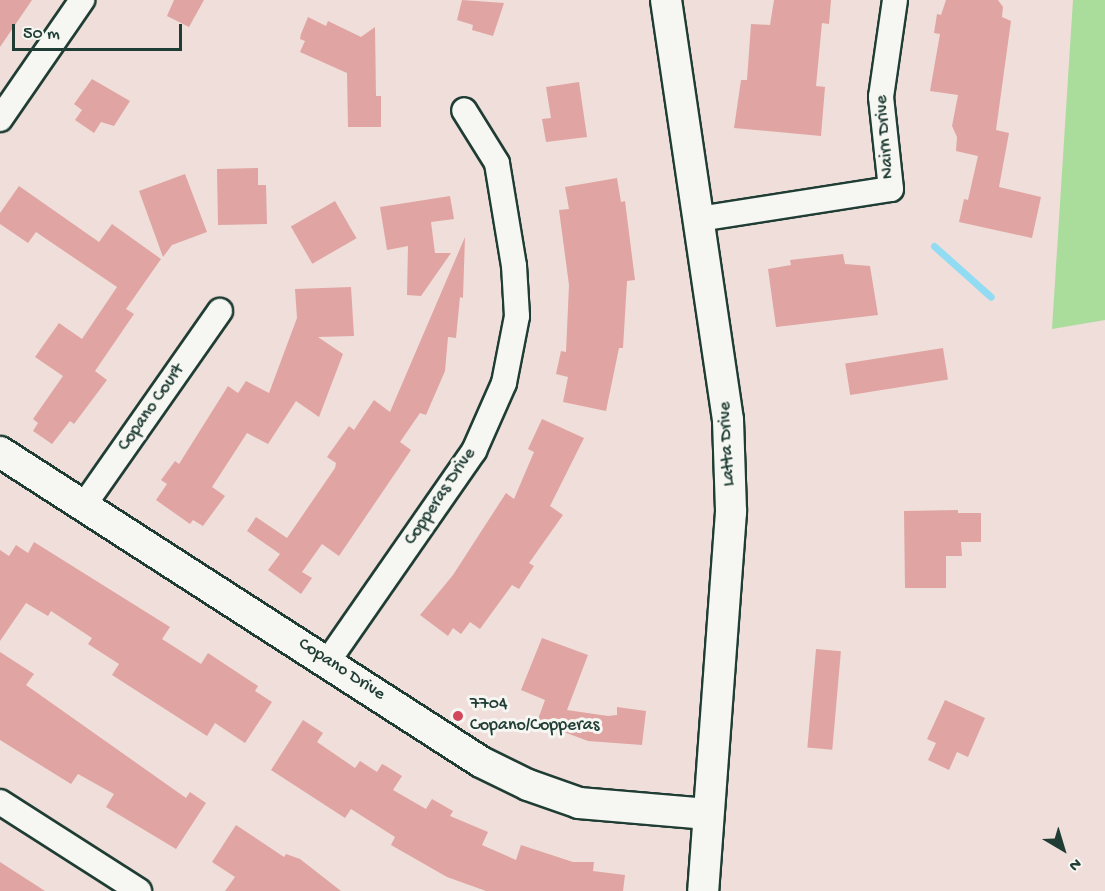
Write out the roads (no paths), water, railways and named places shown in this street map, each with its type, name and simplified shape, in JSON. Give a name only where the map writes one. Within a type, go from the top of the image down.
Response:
[{"type":"street","points":[[3,110],[82,0]]},
{"type":"street","name":"Latta Drive","points":[[666,0],[728,420],[731,512],[704,891]]},
{"type":"street","name":"Nairn Drive","points":[[699,219],[891,189],[881,97],[895,0]]},
{"type":"street","name":"Copperas Drive","points":[[328,661],[474,451],[504,383],[517,316],[514,266],[497,163],[464,110]]},
{"type":"street","name":"Copano Court","points":[[84,505],[220,311]]},
{"type":"street","name":"Copano Drive","points":[[0,452],[328,661],[481,762],[528,785],[579,804],[708,814]]},
{"type":"street","points":[[0,802],[139,891]]},
{"type":"waterway","points":[[934,246],[991,297]]},
{"type":"place","name":"7704 Copano/Copperas","points":[[458,716]]}]
